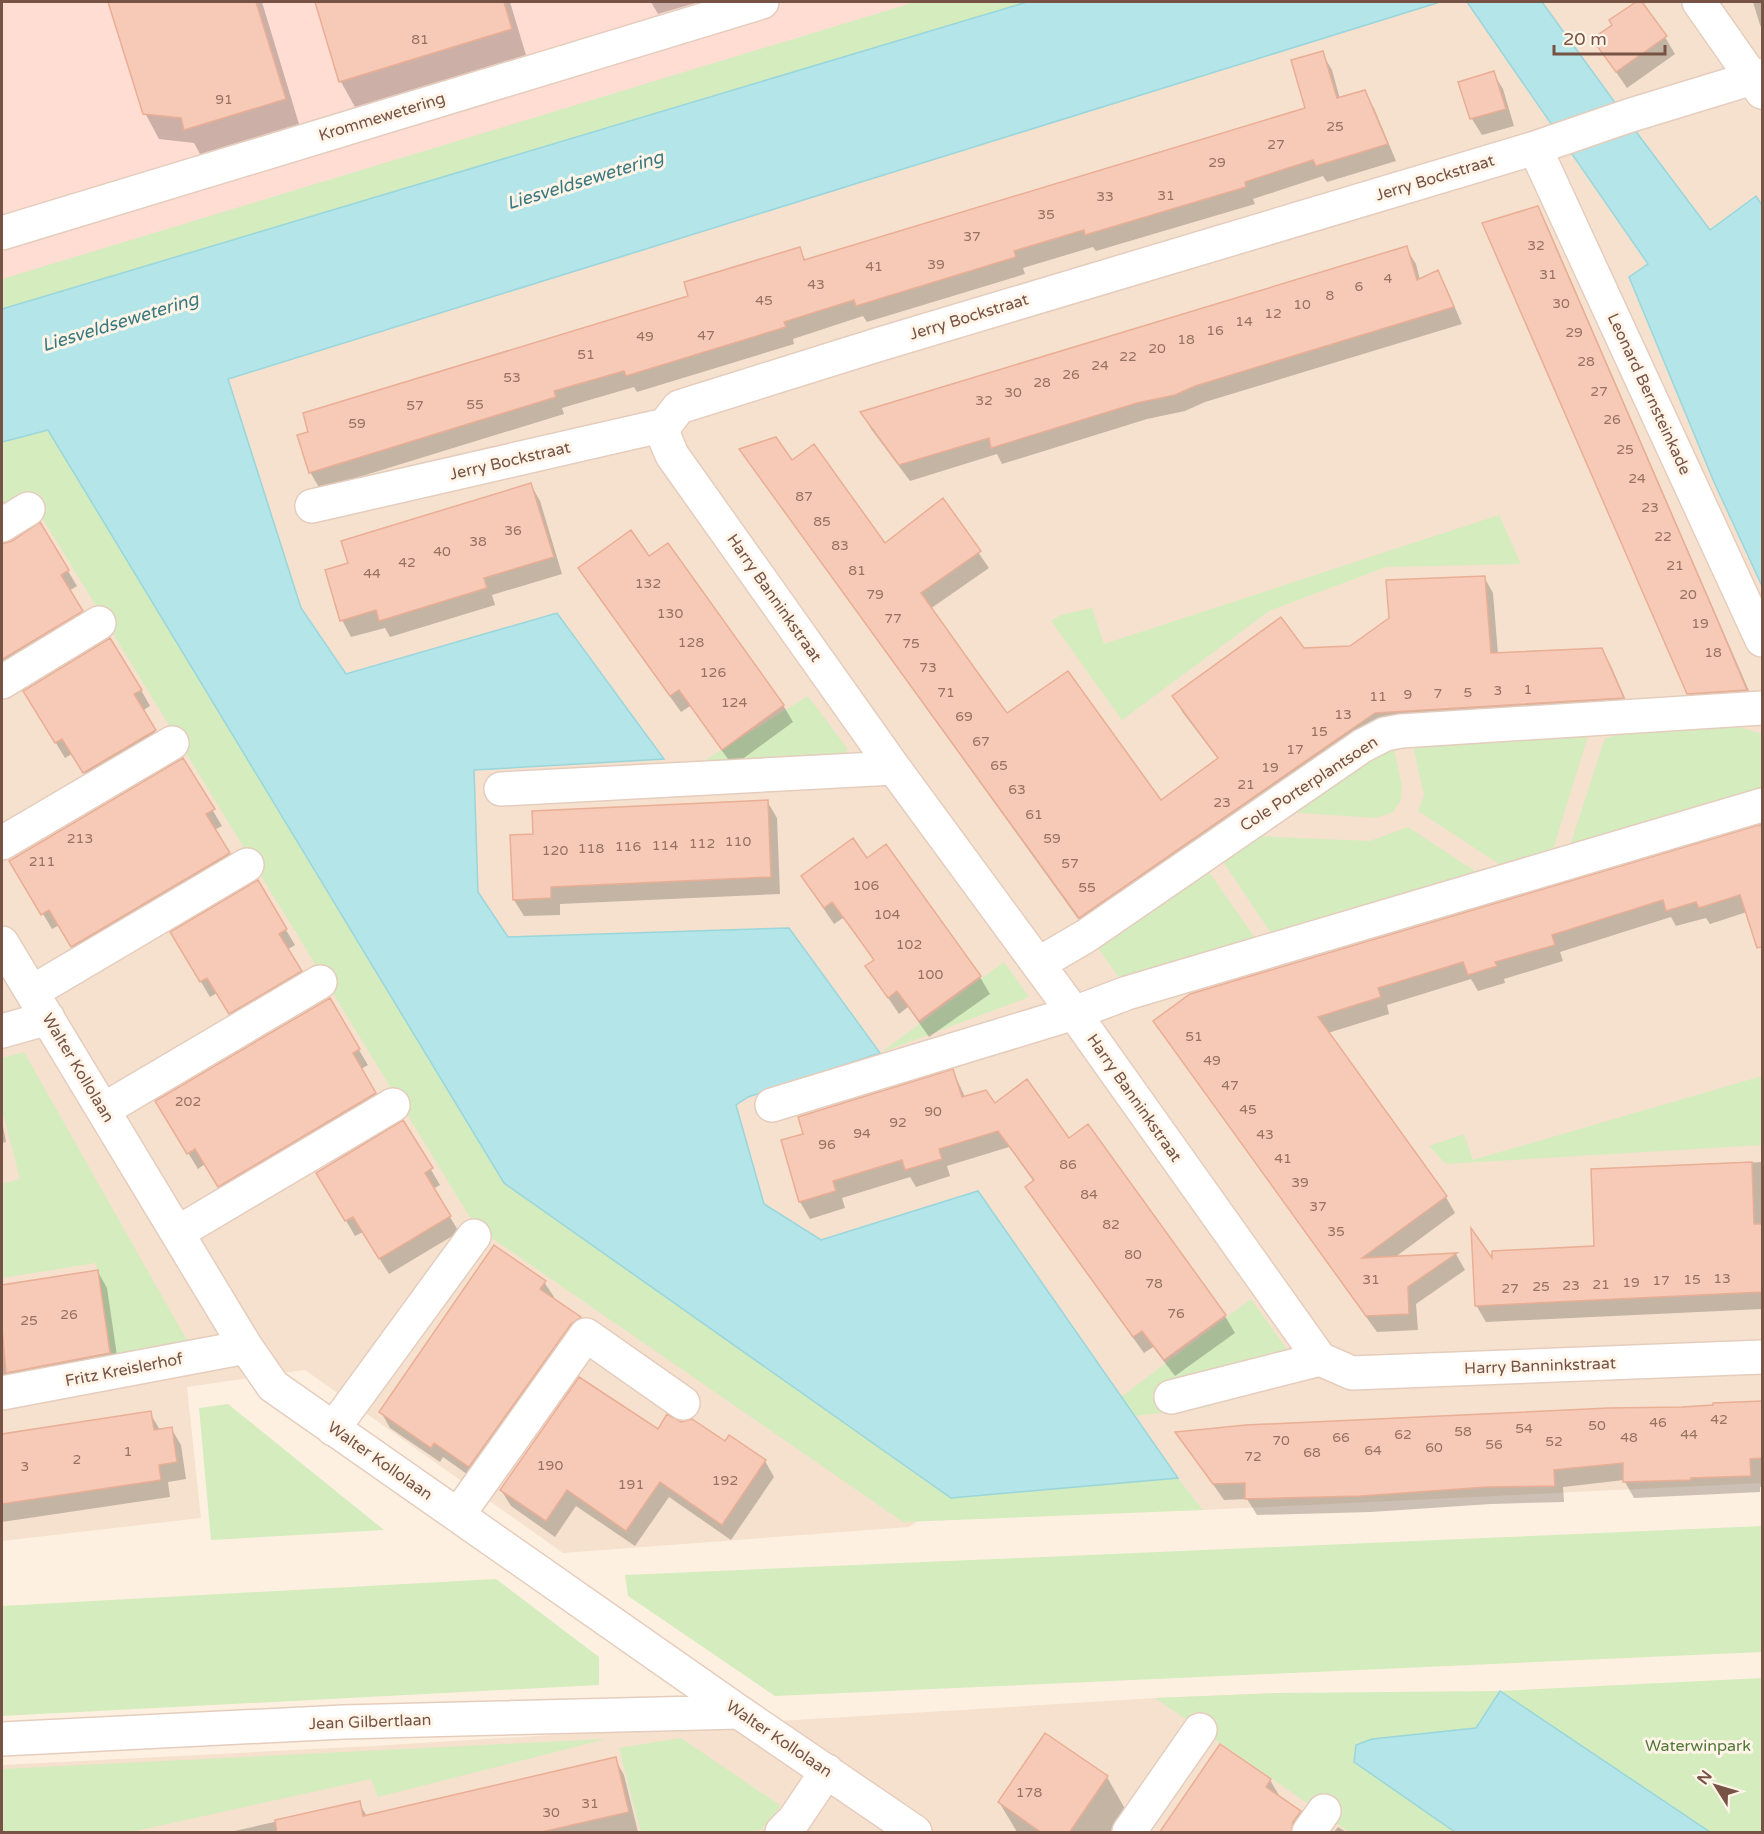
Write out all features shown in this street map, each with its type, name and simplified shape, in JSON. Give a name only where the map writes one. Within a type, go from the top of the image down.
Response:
[{"type":"street","name":"Krommewetering","points":[[2,233],[762,2]]},
{"type":"street","points":[[1699,2],[1759,82]]},
{"type":"street","name":"Jerry Bockstraat","points":[[312,506],[665,425],[679,407],[877,345],[1546,144],[1628,116],[1759,82]]},
{"type":"street","name":"Leonard Bernsteinkade","points":[[1546,144],[1762,640]]},
{"type":"street","name":"Harry Banninkstraat","points":[[665,425],[664,436],[672,455],[894,768],[1074,1012],[1320,1359],[1352,1372],[1762,1357]]},
{"type":"street","points":[[2,682],[99,623]]},
{"type":"street","name":"Cole Porterplantsoen","points":[[1038,964],[1086,936],[1362,746],[1384,734],[1401,731],[1762,708]]},
{"type":"street","points":[[2,843],[172,743]]},
{"type":"street","points":[[501,789],[894,768]]},
{"type":"street","points":[[772,1105],[1139,990],[1762,805]]},
{"type":"street","points":[[2,1031],[247,865]]},
{"type":"street","name":"Walter Kollolaan","points":[[2,943],[246,1347],[273,1386],[915,1833]]},
{"type":"street","points":[[103,1110],[320,982]]},
{"type":"street","points":[[177,1233],[393,1105]]},
{"type":"street","points":[[333,1429],[474,1236]]},
{"type":"street","points":[[458,1515],[586,1335],[682,1404]]},
{"type":"street","name":"Fritz Kreislerhof","points":[[2,1393],[246,1347]]},
{"type":"street","points":[[1171,1397],[1320,1359]]},
{"type":"street","name":"Jean Gilbertlaan","points":[[2,1739],[342,1722],[739,1712]]},
{"type":"street","points":[[1129,1833],[1200,1730]]},
{"type":"street","points":[[782,1833],[794,1820],[827,1771]]},
{"type":"shaded area","points":[[2,2],[985,2],[2,302]]},
{"type":"shaded area","points":[[1440,2],[1467,2],[1648,265],[1629,278],[1714,482],[1762,586],[1762,1483],[1203,1510],[1178,1478],[978,1191],[821,1240],[764,1204],[736,1105],[748,1097],[879,1053],[789,928],[508,937],[478,892],[474,770],[663,759],[557,613],[347,674],[301,608],[228,379]]},
{"type":"shaded area","points":[[1542,2],[1762,2],[1762,205],[1755,196],[1710,230]]},
{"type":"shaded area","points":[[2,442],[504,1183],[951,1498],[909,1527],[563,1553],[305,1370],[187,1387],[201,1518],[2,1541]]},
{"type":"shaded area","points":[[1275,1693],[1372,1739],[1356,1745],[1455,1832],[2,1832],[2,1765],[372,1746],[1155,1698]]},
{"type":"green space","points":[[915,2],[1027,2],[2,309],[2,279]]},
{"type":"green space","points":[[48,430],[504,1183],[951,1498],[1178,1478],[1203,1510],[903,1522],[476,1227],[27,493],[2,506],[2,442]]},
{"type":"green space","points":[[1499,515],[1521,564],[1386,567],[1269,611],[1122,720],[1051,621],[1061,615],[1092,608],[1104,644]]},
{"type":"green space","points":[[808,696],[847,748],[845,759],[694,767]]},
{"type":"green space","points":[[1716,720],[1762,734],[1762,793],[1569,849],[1605,738],[1686,721]]},
{"type":"green space","points":[[1588,736],[1550,859],[1507,869],[1418,811],[1424,795],[1413,745]]},
{"type":"green space","points":[[1394,750],[1402,786],[1401,800],[1393,812],[1376,818],[1285,812],[1375,752]]},
{"type":"green space","points":[[1408,827],[1484,877],[1275,939],[1218,854],[1255,836],[1370,841]]},
{"type":"green space","points":[[1203,864],[1261,946],[1123,983],[1093,941]]},
{"type":"green space","points":[[1004,962],[1029,997],[880,1053]]},
{"type":"green space","points":[[24,1052],[192,1348],[113,1363],[96,1263],[2,1278],[2,1184],[20,1179],[2,1109],[2,1058]]},
{"type":"green space","points":[[1762,1076],[1762,1145],[1446,1164],[1429,1146],[1464,1134],[1473,1160]]},
{"type":"green space","points":[[1251,1299],[1292,1356],[1207,1378],[1209,1407],[1135,1416],[1121,1397]]},
{"type":"green space","points":[[228,1404],[384,1530],[211,1540],[199,1408]]},
{"type":"green space","points":[[1762,1526],[1762,1652],[775,1696],[628,1596],[625,1575]]},
{"type":"green space","points":[[496,1579],[599,1657],[599,1685],[2,1716],[2,1606]]},
{"type":"green space","name":"Waterwinpark","points":[[1762,1678],[1762,1832],[1710,1832],[1500,1692],[1476,1728],[1372,1739],[1356,1745],[1456,1832],[1349,1832],[1155,1698],[1275,1693],[1500,1691]]},
{"type":"green space","points":[[681,1738],[781,1806],[761,1830],[641,1832],[619,1748]]},
{"type":"green space","points":[[606,1739],[378,1797],[371,1779],[131,1832],[2,1832],[2,1769]]},
{"type":"water","name":"Liesveldsewetering","points":[[1027,2],[1440,2],[228,379],[301,608],[346,674],[557,613],[664,759],[474,770],[478,892],[508,937],[789,928],[880,1053],[748,1097],[736,1105],[764,1204],[821,1240],[978,1191],[1178,1478],[951,1498],[504,1183],[48,430],[2,442],[2,309]]},
{"type":"water","points":[[1467,2],[1542,2],[1710,230],[1756,196],[1762,205],[1762,586],[1714,482],[1629,277],[1648,264]]},
{"type":"water","points":[[1500,1691],[1710,1832],[1455,1832],[1354,1762],[1356,1745],[1372,1739],[1476,1728]]},
{"type":"building","points":[[108,2],[256,2],[286,99],[184,130],[181,118],[143,114]]},
{"type":"building","points":[[315,2],[504,2],[512,29],[339,82]]},
{"type":"building","points":[[1636,2],[1642,2],[1667,36],[1616,72],[1592,39],[1612,25],[1609,20]]},
{"type":"building","points":[[1323,51],[1337,98],[1365,90],[1388,144],[1316,166],[1313,160],[1245,182],[1246,187],[1085,235],[1084,230],[1014,251],[1016,257],[856,306],[854,300],[784,322],[786,327],[626,376],[624,371],[554,391],[556,397],[309,473],[297,435],[308,432],[303,413],[688,296],[684,282],[800,247],[804,260],[1305,108],[1291,60]]},
{"type":"building","points":[[1494,71],[1506,109],[1470,119],[1458,82]]},
{"type":"building","points":[[1538,206],[1747,690],[1687,694],[1482,223]]},
{"type":"building","points":[[1407,246],[1417,280],[1438,270],[1454,307],[1195,386],[1175,395],[1137,403],[991,448],[989,438],[899,465],[860,412]]},
{"type":"building","points":[[776,437],[792,460],[814,444],[885,543],[943,498],[981,551],[921,593],[973,666],[1007,713],[1068,671],[1161,800],[1218,758],[1172,696],[1281,617],[1304,648],[1350,646],[1389,618],[1386,580],[1485,576],[1491,653],[1602,648],[1624,698],[1375,713],[1079,918],[739,449]]},
{"type":"building","points":[[531,483],[554,557],[484,578],[487,588],[379,621],[376,610],[340,621],[325,570],[348,563],[341,541]]},
{"type":"building","points":[[40,522],[69,570],[61,575],[83,611],[3,659],[2,544],[12,541]]},
{"type":"building","points":[[631,530],[649,556],[668,543],[784,705],[722,750],[679,690],[670,696],[578,568]]},
{"type":"building","points":[[110,638],[142,690],[134,694],[156,730],[83,773],[62,739],[55,743],[23,691]]},
{"type":"building","points":[[183,758],[215,809],[206,814],[230,853],[71,947],[49,910],[41,915],[9,861]]},
{"type":"building","points":[[768,800],[771,877],[551,887],[551,898],[513,900],[510,835],[533,834],[532,811]]},
{"type":"building","points":[[1762,824],[1762,947],[1757,948],[1740,895],[1699,908],[1696,902],[1666,911],[1663,900],[1552,935],[1555,945],[1495,962],[1497,966],[1468,975],[1463,962],[1378,988],[1381,997],[1318,1017],[1447,1196],[1362,1258],[1457,1253],[1408,1287],[1409,1314],[1366,1316],[1153,1021],[1190,994]]},
{"type":"building","points":[[853,838],[867,858],[886,844],[981,976],[919,1021],[897,991],[888,998],[865,966],[874,960],[832,902],[824,908],[801,876]]},
{"type":"building","points":[[258,880],[287,929],[279,934],[302,971],[229,1014],[207,978],[200,982],[170,932]]},
{"type":"building","points":[[330,998],[360,1049],[353,1053],[376,1093],[218,1187],[195,1149],[187,1154],[155,1101]]},
{"type":"building","points":[[953,1069],[962,1097],[986,1090],[995,1103],[1027,1079],[1069,1138],[1088,1124],[1226,1315],[1164,1360],[1142,1331],[1133,1337],[1025,1187],[1034,1180],[998,1131],[939,1149],[942,1159],[905,1170],[902,1160],[833,1181],[836,1191],[799,1202],[781,1140],[803,1134],[798,1117]]},
{"type":"building","points":[[403,1120],[433,1168],[425,1173],[451,1216],[379,1259],[353,1217],[345,1221],[316,1173]]},
{"type":"building","points":[[1752,1162],[1754,1224],[1762,1224],[1762,1292],[1475,1306],[1471,1228],[1492,1258],[1492,1251],[1594,1246],[1591,1169]]},
{"type":"building","points":[[494,1245],[546,1281],[540,1289],[581,1317],[571,1324],[469,1467],[434,1443],[431,1448],[379,1412]]},
{"type":"building","points":[[98,1270],[110,1353],[6,1373],[2,1328],[2,1285]]},
{"type":"building","points":[[579,1377],[658,1429],[667,1414],[681,1422],[692,1419],[725,1441],[729,1435],[766,1460],[722,1525],[660,1482],[626,1531],[567,1490],[546,1521],[500,1490]]},
{"type":"building","points":[[1762,1401],[1762,1458],[1750,1459],[1751,1476],[1691,1478],[1691,1480],[1623,1482],[1623,1463],[1554,1470],[1555,1486],[1487,1487],[1361,1496],[1245,1499],[1245,1483],[1213,1484],[1175,1432],[1246,1425],[1609,1408],[1682,1407]]},
{"type":"building","points":[[151,1411],[154,1430],[172,1427],[177,1462],[159,1465],[161,1480],[2,1504],[2,1434]]},
{"type":"building","points":[[1045,1733],[1108,1776],[1069,1833],[1042,1833],[998,1802]]},
{"type":"building","points":[[1220,1744],[1271,1779],[1266,1787],[1301,1811],[1293,1822],[1291,1833],[1159,1833]]},
{"type":"building","points":[[616,1757],[629,1812],[537,1833],[277,1833],[275,1820],[360,1801],[363,1816]]}]
